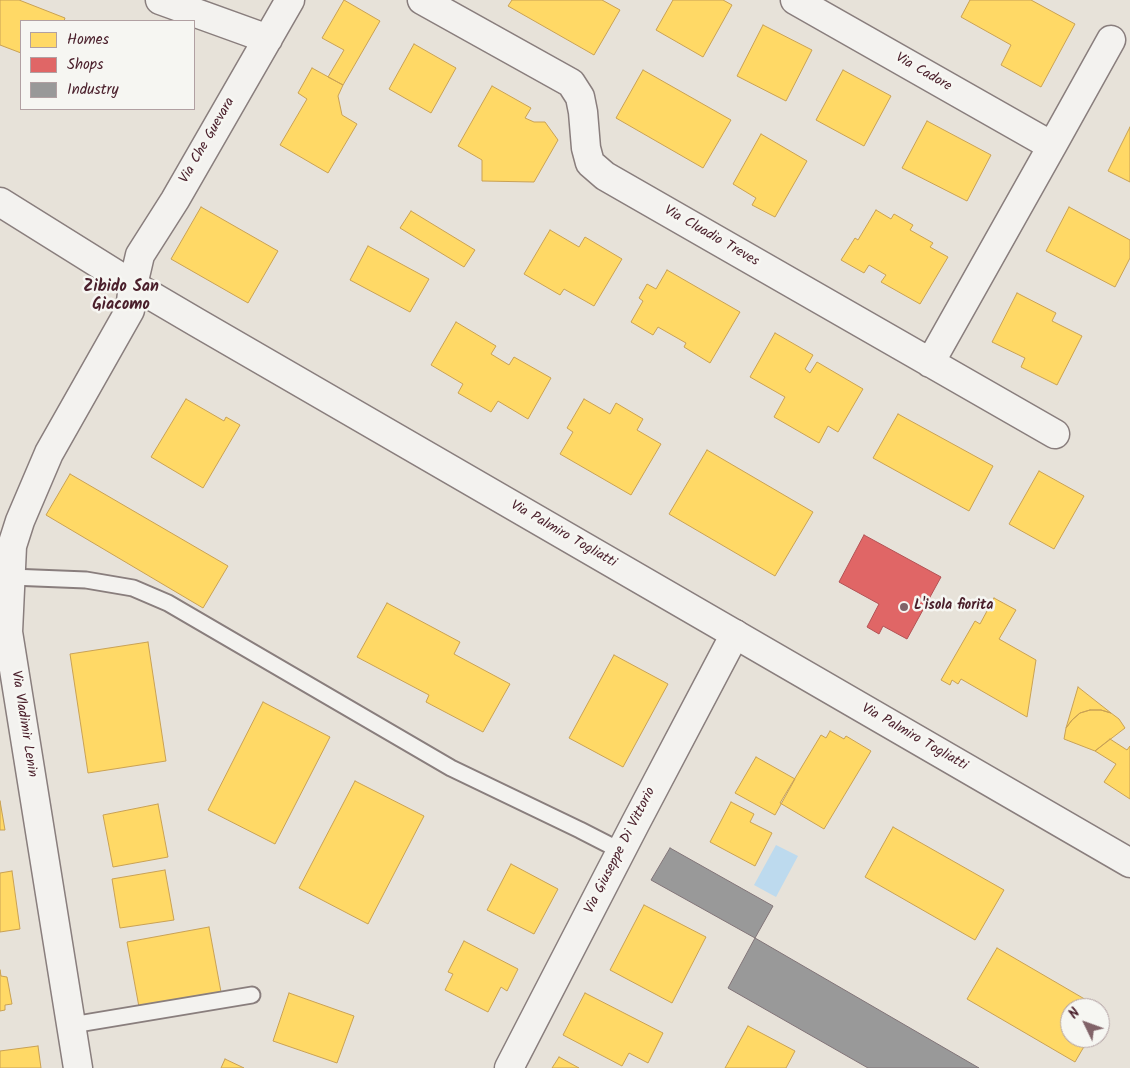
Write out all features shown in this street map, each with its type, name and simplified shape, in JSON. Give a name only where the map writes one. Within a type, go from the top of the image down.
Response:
[{"type":"street","points":[[160,0],[268,39]]},
{"type":"street","name":"Via Che Guevara","points":[[133,285],[140,255],[175,200],[290,0]]},
{"type":"street","name":"Via Cluadio Treves","points":[[422,0],[571,83],[580,97],[586,148],[590,163],[606,176],[1056,434]]},
{"type":"street","name":"Via Cadore","points":[[795,0],[1052,146]]},
{"type":"street","points":[[930,363],[1111,40]]},
{"type":"street","name":"Via Palmiro Togliatti","points":[[0,202],[133,285],[1130,863]]},
{"type":"street","name":"Via Vladimir Lenin","points":[[78,1068],[8,632],[12,546],[20,521],[49,453],[130,310],[133,285]]},
{"type":"street","name":"Via Giuseppe Di Vittorio","points":[[510,1068],[735,634]]},
{"type":"lane","points":[[11,577],[86,580],[133,588],[168,603],[451,768],[621,851]]},
{"type":"lane","points":[[72,1025],[252,995]]},
{"type":"water","points":[[776,845],[798,856],[776,897],[754,885]]},
{"type":"building: Homes","points":[[0,0],[19,0],[65,18],[64,20],[20,20],[20,53],[0,45]]},
{"type":"building: Homes","points":[[344,0],[380,21],[343,85],[328,77],[344,50],[322,38]]},
{"type":"building: Homes","points":[[512,0],[602,0],[620,10],[594,55],[508,6]]},
{"type":"building: Homes","points":[[673,0],[723,0],[732,5],[703,57],[656,30]]},
{"type":"building: Homes","points":[[970,0],[1031,0],[1075,24],[1041,87],[1001,65],[1011,45],[961,17]]},
{"type":"building: Homes","points":[[763,25],[812,50],[786,101],[737,76]]},
{"type":"building: Homes","points":[[414,44],[456,68],[431,113],[389,89]]},
{"type":"building: Homes","points":[[312,68],[343,85],[338,96],[342,115],[357,124],[328,173],[280,145],[307,99],[298,93]]},
{"type":"building: Homes","points":[[643,70],[731,120],[703,168],[616,118]]},
{"type":"building: Homes","points":[[843,70],[891,96],[864,146],[816,120]]},
{"type":"building: Homes","points":[[492,86],[531,108],[525,118],[534,122],[545,122],[558,140],[534,182],[482,181],[482,160],[458,146]]},
{"type":"building: Homes","points":[[927,121],[991,155],[967,201],[902,168]]},
{"type":"building: Homes","points":[[1130,127],[1130,182],[1108,171]]},
{"type":"building: Homes","points":[[761,134],[807,161],[775,217],[752,205],[756,198],[733,184]]},
{"type":"building: Homes","points":[[201,207],[278,251],[248,303],[171,259]]},
{"type":"building: Homes","points":[[1069,207],[1130,240],[1130,258],[1115,287],[1046,251]]},
{"type":"building: Homes","points":[[876,210],[891,219],[894,214],[913,225],[910,230],[933,243],[930,247],[948,257],[920,304],[881,282],[886,275],[869,265],[864,273],[841,260],[855,238],[858,240]]},
{"type":"building: Homes","points":[[411,211],[475,250],[464,267],[400,228]]},
{"type":"building: Homes","points":[[550,230],[579,247],[585,237],[622,259],[594,306],[564,289],[560,295],[524,274]]},
{"type":"building: Homes","points":[[368,246],[429,279],[410,312],[350,280]]},
{"type":"building: Homes","points":[[667,270],[740,312],[710,363],[684,347],[686,343],[658,327],[653,335],[631,322],[643,301],[639,298],[647,284],[656,289]]},
{"type":"building: Homes","points":[[1017,293],[1056,313],[1052,321],[1082,336],[1057,385],[1021,367],[1025,358],[992,342]]},
{"type":"building: Homes","points":[[456,322],[496,346],[491,354],[509,365],[514,357],[551,378],[528,419],[498,401],[491,412],[458,393],[463,384],[431,365]]},
{"type":"building: Homes","points":[[775,333],[813,355],[805,369],[810,373],[817,362],[863,389],[838,432],[828,426],[819,443],[774,417],[785,397],[750,377]]},
{"type":"building: Homes","points":[[186,399],[224,421],[226,417],[240,425],[203,488],[151,457]]},
{"type":"building: Homes","points":[[584,399],[610,414],[616,403],[643,419],[637,430],[661,444],[631,495],[560,454],[573,432],[567,428]]},
{"type":"building: Homes","points":[[898,414],[993,466],[969,511],[873,458]]},
{"type":"building: Homes","points":[[707,450],[813,512],[775,576],[669,514]]},
{"type":"building: Homes","points":[[1039,471],[1084,496],[1054,549],[1009,524]]},
{"type":"building: Homes","points":[[70,474],[228,566],[203,608],[46,515]]},
{"type":"building: Homes","points":[[994,598],[1016,610],[999,639],[1036,660],[1027,717],[961,679],[958,684],[952,680],[950,685],[941,680],[975,621],[980,624]]},
{"type":"building: Homes","points":[[387,603],[460,642],[454,654],[510,684],[483,732],[426,702],[429,695],[357,657]]},
{"type":"building: Homes","points":[[148,642],[166,761],[88,773],[70,654]]},
{"type":"building: Homes","points":[[614,655],[668,684],[623,767],[569,738]]},
{"type":"building: Homes","points":[[1078,687],[1111,713],[1101,710],[1090,710],[1080,713],[1066,728]]},
{"type":"building: Homes","points":[[263,702],[330,737],[275,844],[208,810]]},
{"type":"building: Homes","points":[[1090,710],[1101,710],[1111,713],[1119,719],[1125,728],[1095,751],[1064,739],[1066,728],[1072,720],[1080,713]]},
{"type":"building: Homes","points":[[830,731],[844,739],[846,736],[871,751],[824,829],[780,803],[821,735],[826,738]]},
{"type":"building: Homes","points":[[1110,739],[1127,750],[1130,746],[1130,799],[1104,782],[1116,764],[1095,751]]},
{"type":"building: Homes","points":[[756,757],[795,779],[775,815],[735,793]]},
{"type":"building: Homes","points":[[355,781],[424,816],[368,924],[299,888]]},
{"type":"building: Homes","points":[[0,801],[5,830],[0,830]]},
{"type":"building: Homes","points":[[731,802],[754,814],[750,822],[772,833],[755,866],[710,842]]},
{"type":"building: Homes","points":[[158,804],[168,857],[113,867],[103,815]]},
{"type":"building: Homes","points":[[893,827],[1004,890],[975,940],[865,877]]},
{"type":"building: Homes","points":[[511,864],[558,889],[534,934],[487,910]]},
{"type":"building: Homes","points":[[165,870],[174,920],[120,928],[112,879]]},
{"type":"building: Homes","points":[[12,871],[20,929],[0,932],[0,873]]},
{"type":"building: Homes","points":[[644,905],[706,937],[672,1003],[610,970]]},
{"type":"building: Homes","points":[[209,927],[221,992],[139,1007],[127,942]]},
{"type":"building: Homes","points":[[464,941],[518,969],[507,991],[501,987],[488,1012],[445,990],[453,974],[448,972]]},
{"type":"building: Homes","points":[[997,948],[1083,998],[1060,998],[1060,1048],[1083,1048],[1075,1062],[967,999]]},
{"type":"building: Homes","points":[[0,970],[1,976],[7,977],[12,1004],[5,1005],[5,1010],[0,1011]]},
{"type":"building: Homes","points":[[289,993],[354,1016],[337,1063],[273,1041]]},
{"type":"building: Homes","points":[[585,993],[663,1033],[648,1063],[629,1053],[622,1066],[563,1035]]},
{"type":"building: Homes","points":[[748,1026],[795,1051],[786,1068],[725,1068]]},
{"type":"building: Homes","points":[[38,1046],[41,1068],[0,1068],[0,1051]]},
{"type":"building: Homes","points":[[559,1057],[579,1068],[552,1068]]},
{"type":"building: Homes","points":[[225,1059],[244,1068],[221,1068]]},
{"type":"building: Shops","points":[[864,535],[941,577],[907,639],[883,626],[879,634],[867,627],[879,604],[839,582]]},
{"type":"building: Industry","points":[[670,848],[773,906],[755,938],[651,880]]},
{"type":"building: Industry","points":[[755,938],[979,1068],[868,1068],[728,988]]},
{"type":"place","name":"L'isola fiorita","points":[[904,607]]},
{"type":"district","name":"Zibido San Giacomo","points":[[121,297]]}]
